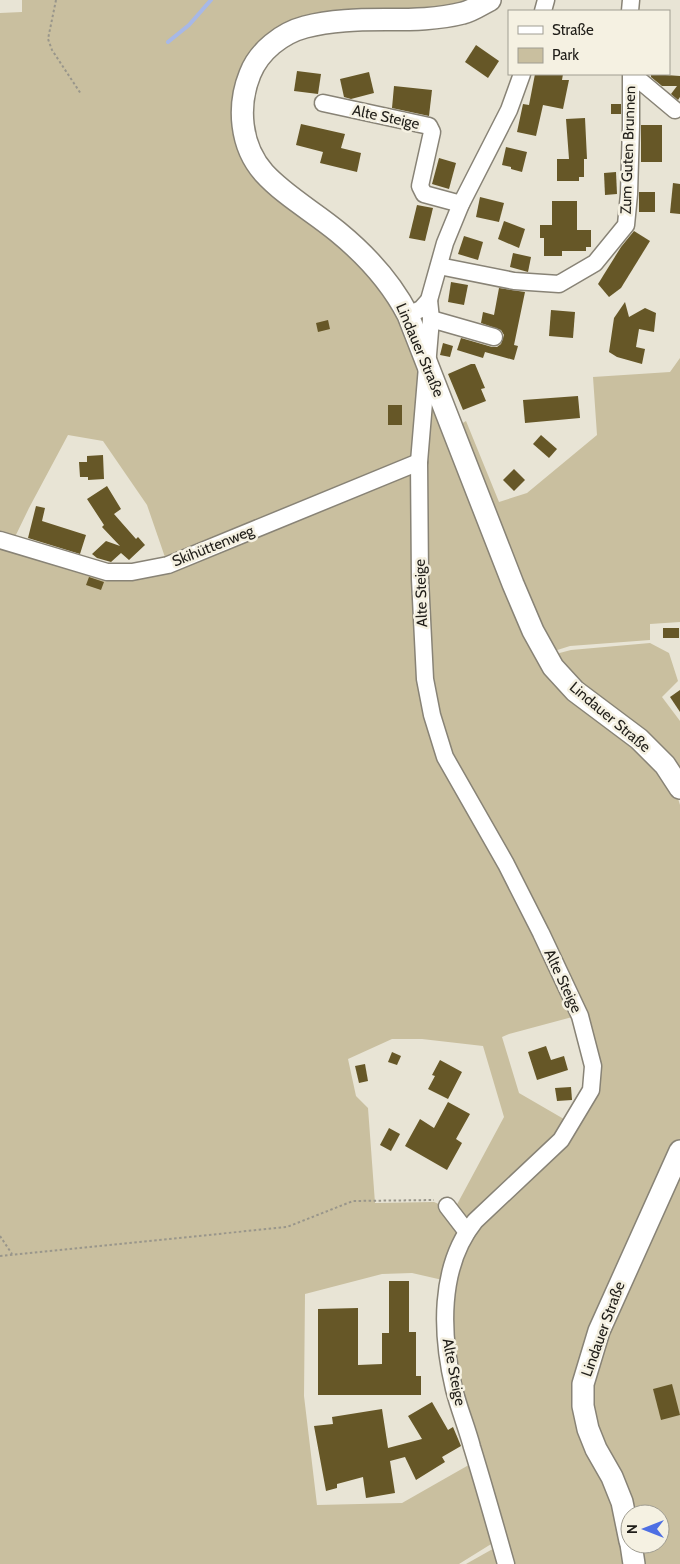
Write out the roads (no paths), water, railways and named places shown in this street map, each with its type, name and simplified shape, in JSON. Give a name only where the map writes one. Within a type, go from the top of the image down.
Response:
[{"type":"main road","name":"Lindauer Straße","points":[[490,0],[464,13],[444,16],[331,21],[303,27],[282,37],[264,50],[252,68],[244,86],[242,108],[243,132],[251,152],[263,172],[338,232],[368,259],[396,293],[408,315],[533,632],[553,667],[575,691],[639,739],[666,765],[680,788]]},
{"type":"main road","name":"Lindauer Straße","points":[[622,1504],[612,1477],[596,1449],[588,1428],[583,1406],[583,1384],[599,1331],[680,1151]]},
{"type":"street","points":[[408,315],[421,309],[429,300],[445,242],[461,204],[509,110],[522,75]]},
{"type":"street","name":"Zum Guten Brunnen","points":[[439,266],[514,280],[559,284],[595,263],[626,225],[629,194],[631,75]]},
{"type":"street","points":[[632,75],[675,110]]},
{"type":"street","name":"Alte Steige","points":[[323,102],[429,126],[432,132],[420,186],[424,194],[461,204]]},
{"type":"street","name":"Alte Steige","points":[[429,300],[431,318],[419,462],[420,579],[425,679],[432,715],[445,758],[506,864],[576,1008],[594,1066],[591,1090],[561,1140],[501,1196],[467,1232],[453,1265],[446,1297],[446,1349],[454,1391],[465,1421],[506,1564]]},
{"type":"street","points":[[431,318],[494,337]]},
{"type":"street","name":"Skihüttenweg","points":[[0,540],[107,572],[132,572],[168,565],[419,462]]},
{"type":"street","points":[[447,1206],[467,1232]]},
{"type":"waterway","points":[[168,42],[189,25],[211,0]]}]
